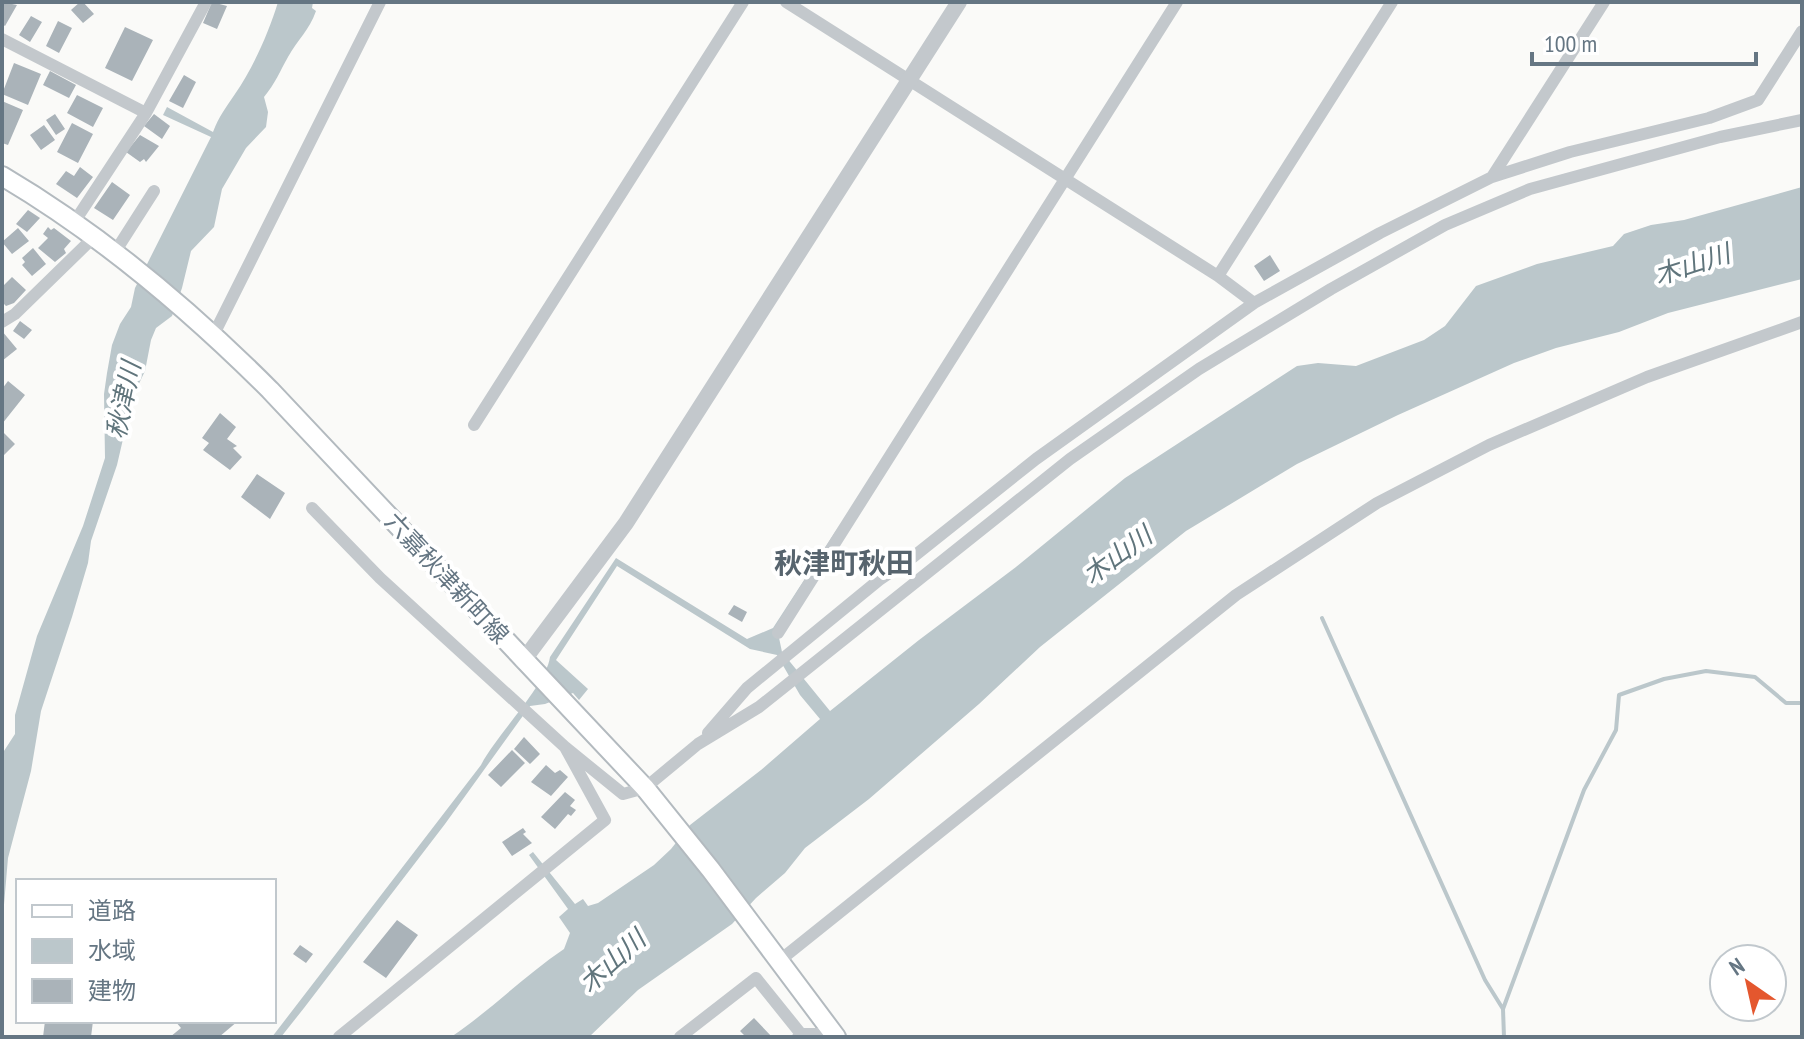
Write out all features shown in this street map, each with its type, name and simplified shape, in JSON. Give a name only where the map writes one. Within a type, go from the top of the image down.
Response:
[{"type":"main road","name":"六嘉秋津新町線","points":[[2,176],[75,221],[214,334],[329,451],[645,788],[711,870],[835,1036]]},
{"type":"street","points":[[75,221],[146,113],[206,2]]},
{"type":"street","points":[[214,334],[380,2]]},
{"type":"street","points":[[474,425],[743,2]]},
{"type":"street","points":[[786,2],[1218,276],[1254,303]]},
{"type":"street","points":[[523,661],[626,523],[959,2]]},
{"type":"street","points":[[778,633],[1177,2]]},
{"type":"street","points":[[1218,276],[1392,2]]},
{"type":"street","points":[[1492,177],[1604,2]]},
{"type":"street","points":[[698,744],[747,688],[879,580],[913,557],[1036,459],[1254,303],[1380,233],[1492,177],[1582,149],[1709,118],[1758,100],[1802,31]]},
{"type":"street","points":[[2,39],[146,113]]},
{"type":"street","points":[[312,508],[380,578],[565,747],[623,794],[645,788],[698,744],[759,707],[1070,459],[1199,369],[1331,289],[1445,225],[1530,189],[1720,137],[1802,120]]},
{"type":"street","points":[[115,252],[154,191]]},
{"type":"street","points":[[2,322],[15,314],[95,236]]},
{"type":"street","points":[[779,961],[1236,595],[1377,503],[1489,445],[1647,377],[1802,322]]},
{"type":"street","points":[[339,1037],[605,820],[565,747]]},
{"type":"street","points":[[680,1037],[756,978],[799,1036],[835,1036]]},
{"type":"water","name":"秋津川","points":[[278,2],[313,2],[312,8],[316,11],[310,24],[264,97],[268,112],[266,127],[246,148],[222,189],[214,227],[191,251],[172,316],[156,328],[151,340],[145,371],[133,396],[117,465],[91,541],[88,563],[41,711],[31,771],[8,858],[2,928],[2,754],[15,734],[15,715],[37,636],[83,526],[105,458],[104,394],[112,345],[131,307],[135,288],[211,137],[163,115],[167,107],[213,132],[254,61]]},
{"type":"water","name":"木山川","points":[[1802,187],[1802,279],[1668,313],[1619,332],[1556,348],[1514,363],[1297,464],[1186,531],[1040,647],[869,799],[805,848],[785,873],[732,924],[638,990],[589,1037],[451,1037],[564,949],[570,933],[559,917],[568,909],[529,855],[533,852],[575,904],[583,899],[588,906],[598,903],[654,865],[690,825],[820,719],[800,695],[777,655],[750,649],[617,566],[556,660],[588,689],[579,700],[573,693],[545,704],[530,706],[445,824],[304,1008],[281,1037],[272,1037],[481,765],[540,682],[550,657],[616,558],[747,639],[773,628],[839,526],[778,633],[782,652],[830,711],[1125,478],[1297,366],[1318,363],[1356,366],[1424,340],[1445,326],[1476,286],[1537,264],[1613,246],[1624,234],[1651,225],[1684,220]]},
{"type":"building","points":[[2,2],[17,5],[5,26],[2,24]]},
{"type":"building","points":[[80,2],[94,14],[83,23],[71,10]]},
{"type":"building","points":[[212,2],[227,6],[217,29],[203,23]]},
{"type":"building","points":[[31,16],[42,22],[30,42],[19,35]]},
{"type":"building","points":[[58,21],[72,28],[59,53],[46,46]]},
{"type":"building","points":[[125,27],[153,40],[132,81],[105,68]]},
{"type":"building","points":[[14,63],[41,74],[28,105],[2,94]]},
{"type":"building","points":[[50,71],[76,85],[69,98],[43,85]]},
{"type":"building","points":[[184,75],[196,82],[183,108],[169,101]]},
{"type":"building","points":[[77,95],[103,108],[93,127],[67,113]]},
{"type":"building","points":[[2,101],[23,110],[8,145],[2,143]]},
{"type":"building","points":[[55,114],[65,129],[56,135],[46,120]]},
{"type":"building","points":[[154,114],[170,126],[162,139],[144,126]]},
{"type":"building","points":[[72,123],[93,134],[78,163],[57,152]]},
{"type":"building","points":[[44,125],[55,140],[41,150],[30,135]]},
{"type":"building","points":[[140,135],[159,146],[146,162],[144,159],[140,162],[126,152]]},
{"type":"building","points":[[80,167],[93,177],[77,198],[56,184],[66,171],[74,176]]},
{"type":"building","points":[[112,182],[130,195],[113,220],[94,208]]},
{"type":"building","points":[[28,210],[40,218],[27,232],[16,224]]},
{"type":"building","points":[[48,227],[71,241],[64,249],[66,253],[55,262],[38,248],[48,238],[43,234]]},
{"type":"building","points":[[18,228],[29,241],[12,254],[2,242]]},
{"type":"building","points":[[33,248],[46,264],[32,276],[22,265],[25,262],[22,258]]},
{"type":"building","points":[[1270,255],[1280,271],[1264,281],[1254,266]]},
{"type":"building","points":[[12,277],[26,290],[14,303],[6,306],[2,302],[2,287]]},
{"type":"building","points":[[20,321],[32,330],[24,339],[13,331]]},
{"type":"building","points":[[2,331],[17,349],[2,361]]},
{"type":"building","points":[[8,381],[25,395],[2,424],[2,389]]},
{"type":"building","points":[[220,413],[236,427],[227,439],[237,446],[233,448],[242,457],[230,470],[203,450],[209,443],[202,438]]},
{"type":"building","points":[[2,431],[15,444],[2,457]]},
{"type":"building","points":[[257,474],[285,493],[270,519],[241,497]]},
{"type":"building","points":[[734,605],[747,612],[742,622],[728,614]]},
{"type":"building","points":[[524,737],[540,754],[530,764],[514,749]]},
{"type":"building","points":[[512,750],[525,763],[501,787],[488,775]]},
{"type":"building","points":[[546,765],[555,773],[560,770],[568,777],[551,796],[531,782]]},
{"type":"building","points":[[565,792],[575,800],[570,806],[576,810],[571,816],[568,814],[555,829],[541,817]]},
{"type":"building","points":[[523,828],[526,832],[523,834],[532,843],[512,856],[502,842]]},
{"type":"building","points":[[397,920],[418,935],[386,978],[363,962]]},
{"type":"building","points":[[300,945],[313,954],[306,963],[293,954]]},
{"type":"building","points":[[754,1018],[772,1037],[746,1037],[740,1031]]},
{"type":"building","points":[[45,1023],[93,1023],[91,1037],[43,1037]]},
{"type":"building","points":[[177,1023],[236,1023],[219,1037],[170,1037],[181,1028]]},
{"type":"waterway","points":[[1322,618],[1485,980],[1503,1009]]},
{"type":"waterway","points":[[1504,1037],[1503,1009],[1584,790],[1616,730],[1619,695],[1664,679],[1706,671],[1755,677],[1786,703],[1802,703]]},
{"type":"district","name":"秋津町秋田","points":[[844,562]]}]
